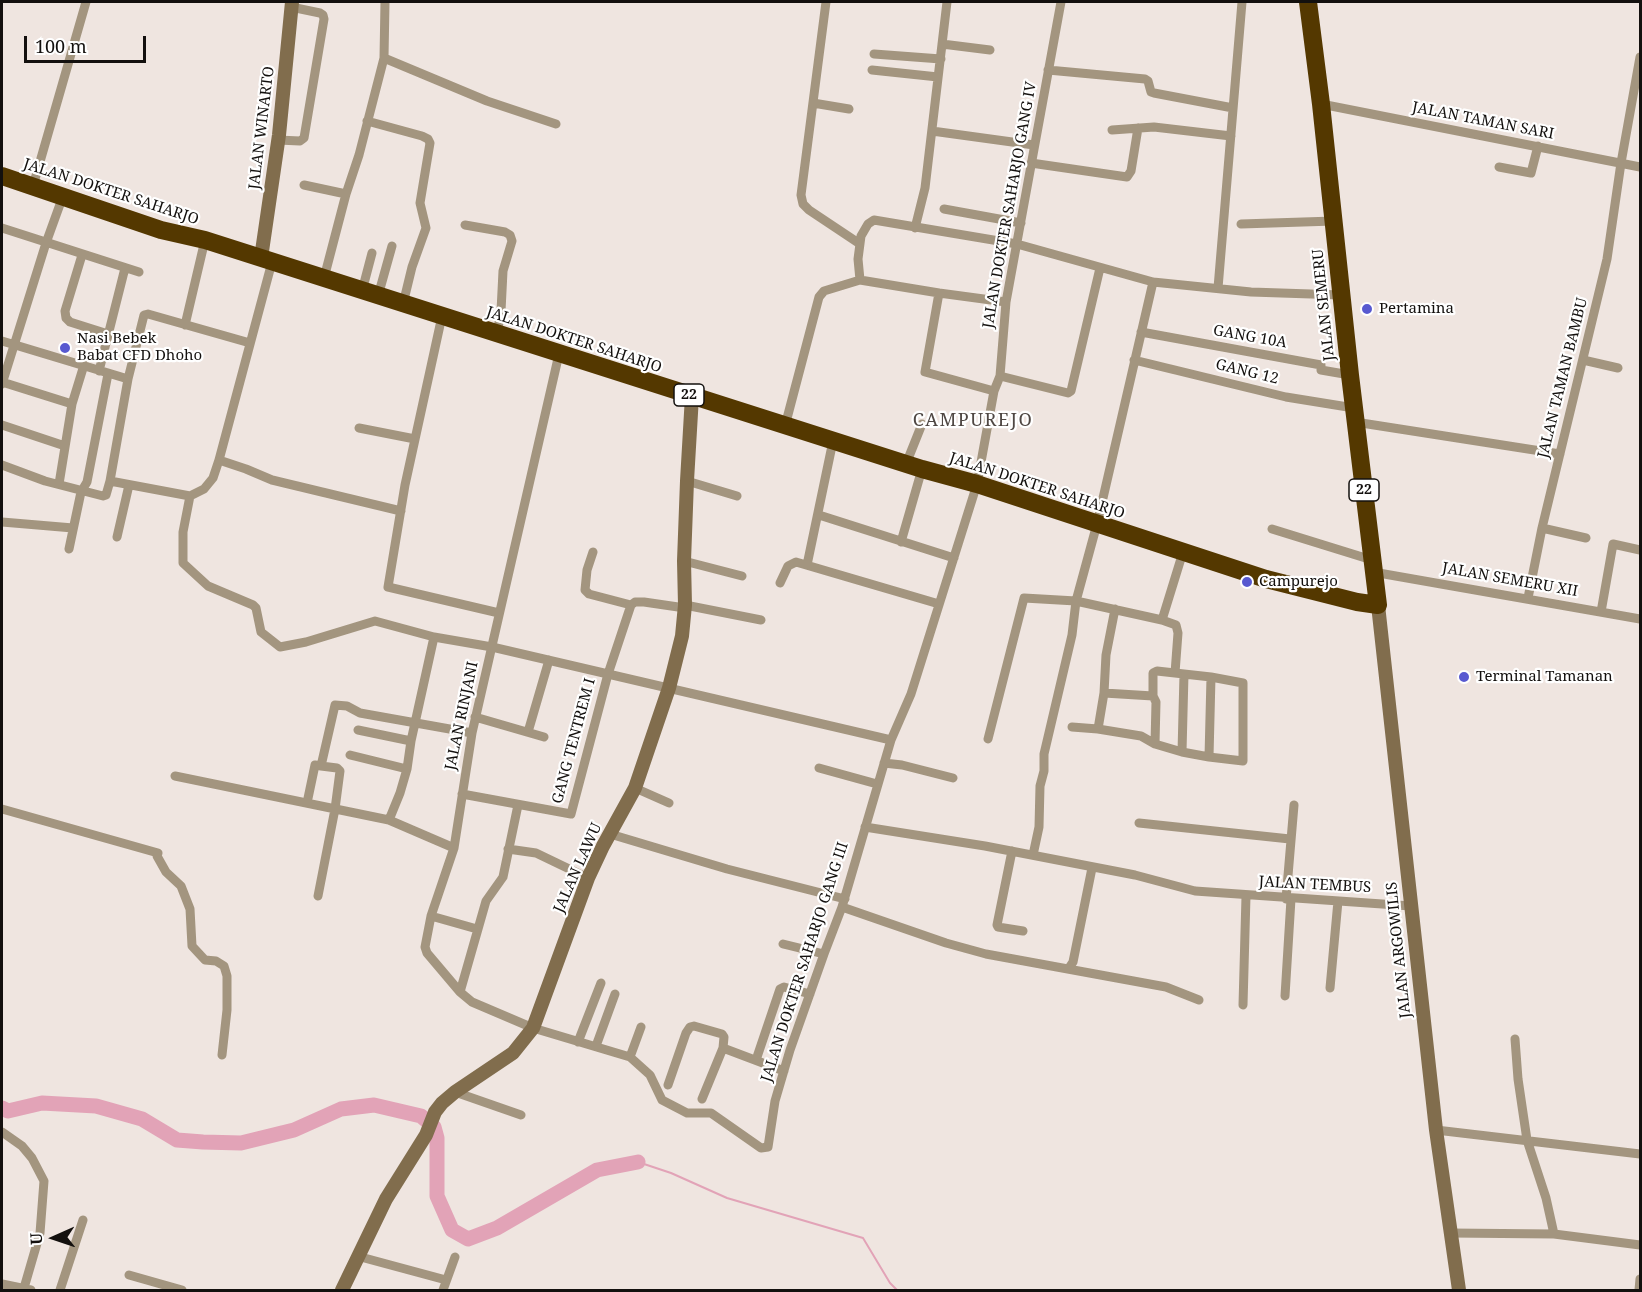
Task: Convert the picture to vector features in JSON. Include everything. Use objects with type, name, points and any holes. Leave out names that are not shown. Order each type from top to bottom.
[{"type":"highway","name":"JALAN SEMERU","points":[[1308,2],[1354,415],[1378,605]]},
{"type":"highway","name":"JALAN DOKTER SAHARJO","points":[[2,176],[161,230],[205,240],[914,467],[977,484],[1266,579],[1357,602],[1378,605]]},
{"type":"street","points":[[33,186],[86,2]]},
{"type":"street","points":[[324,278],[384,58],[384,2]]},
{"type":"street","points":[[826,2],[801,195],[803,204],[860,244]]},
{"type":"street","points":[[915,228],[925,188],[946,2]]},
{"type":"street","name":"JALAN DOKTER SAHARJO GANG IV","points":[[977,484],[994,392],[1000,376],[1006,302],[1061,2]]},
{"type":"street","points":[[1218,288],[1242,2]]},
{"type":"street","points":[[278,140],[300,141],[304,138],[324,19],[320,13],[292,4]]},
{"type":"street","name":"JALAN WINARTO","points":[[266,260],[292,4]]},
{"type":"street","points":[[942,44],[990,50]]},
{"type":"street","points":[[874,54],[940,59]]},
{"type":"street","name":"JALAN TAMAN BAMBU","points":[[1528,598],[1542,528],[1607,259],[1621,163],[1641,57]]},
{"type":"street","points":[[384,58],[487,100],[556,124]]},
{"type":"street","points":[[872,70],[938,77]]},
{"type":"street","points":[[1048,70],[1145,79],[1148,81],[1151,92],[1154,93],[1233,108]]},
{"type":"street","points":[[813,103],[849,109]]},
{"type":"street","name":"JALAN TAMAN SARI","points":[[1321,104],[1641,167]]},
{"type":"street","points":[[367,121],[428,138],[430,143],[420,203],[426,228],[412,267],[403,304]]},
{"type":"street","points":[[1112,130],[1154,127],[1231,136]]},
{"type":"street","points":[[1031,163],[1126,177],[1131,171],[1138,128]]},
{"type":"street","points":[[932,131],[1034,145]]},
{"type":"street","points":[[1498,167],[1531,173],[1538,146]]},
{"type":"street","points":[[304,184],[346,194]]},
{"type":"street","points":[[63,196],[2,383],[72,404]]},
{"type":"street","points":[[944,208],[1021,223]]},
{"type":"street","points":[[860,280],[858,259],[861,236],[871,221],[1017,244],[1153,282],[1251,292],[1341,295]]},
{"type":"street","points":[[1241,224],[1334,221]]},
{"type":"street","points":[[465,225],[505,232],[512,241],[503,271],[501,312],[496,334]]},
{"type":"street","points":[[2,231],[139,272]]},
{"type":"street","points":[[185,325],[205,240]]},
{"type":"street","points":[[370,293],[392,246]]},
{"type":"street","points":[[370,293],[372,254]]},
{"type":"street","points":[[82,255],[65,312],[66,318],[70,322],[108,334]]},
{"type":"street","points":[[110,481],[190,496],[204,489],[213,478],[250,343],[266,260]]},
{"type":"street","points":[[69,549],[81,492],[87,482],[108,334],[125,268]]},
{"type":"street","points":[[1000,376],[1068,393],[1071,391],[1100,268]]},
{"type":"street","points":[[785,426],[820,293],[860,280],[1006,302]]},
{"type":"street","points":[[1033,855],[1039,827],[1040,786],[1044,771],[1044,754],[1072,635],[1076,601],[1097,524],[1153,282]]},
{"type":"street","points":[[939,293],[925,372],[994,392]]},
{"type":"street","points":[[2,465],[81,492],[105,497],[110,481],[128,379],[144,315],[148,314],[250,343]]},
{"type":"street","points":[[441,316],[415,439],[388,587],[499,613]]},
{"type":"street","name":"GANG 10A","points":[[1142,332],[1321,365],[1321,370],[1350,375]]},
{"type":"street","points":[[2,341],[128,379]]},
{"type":"street","name":"JALAN RINJANI","points":[[558,354],[475,717],[454,848],[431,916],[425,947],[427,953],[460,992],[472,1002],[533,1028],[630,1057]]},
{"type":"street","name":"GANG 12","points":[[1134,360],[1354,415],[1560,454]]},
{"type":"street","points":[[1583,360],[1617,368]]},
{"type":"street","points":[[58,484],[72,404],[84,365]]},
{"type":"street","name":"JALAN LAWU","points":[[342,1290],[386,1199],[426,1135],[435,1112],[455,1092],[513,1053],[533,1028],[588,878],[635,788],[681,645],[685,607],[684,561],[692,396]]},
{"type":"street","points":[[901,542],[922,424]]},
{"type":"street","points":[[2,425],[65,446]]},
{"type":"street","points":[[359,428],[415,439]]},
{"type":"street","points":[[807,565],[833,441]]},
{"type":"street","points":[[219,460],[272,480],[401,511]]},
{"type":"street","points":[[687,481],[737,496]]},
{"type":"street","name":"JALAN DOKTER SAHARJO GANG III","points":[[630,1057],[650,1075],[662,1100],[681,1112],[711,1113],[765,1148],[768,1147],[775,1101],[784,1071],[843,903],[891,740],[911,694],[977,484]]},
{"type":"street","points":[[117,537],[129,485]]},
{"type":"street","points":[[190,496],[183,532],[183,563],[208,586],[253,605],[256,608],[261,632],[280,647],[306,642],[375,621],[434,637],[492,647],[891,740]]},
{"type":"street","points":[[819,515],[954,558]]},
{"type":"street","points":[[2,522],[73,528]]},
{"type":"street","points":[[1542,528],[1587,538]]},
{"type":"street","name":"JALAN SEMERU XII","points":[[1272,529],[1373,566],[1641,619]]},
{"type":"street","points":[[1600,612],[1613,544],[1641,550]]},
{"type":"street","points":[[593,552],[587,570],[585,590],[590,594],[631,605]]},
{"type":"street","points":[[1162,620],[1183,552]]},
{"type":"street","points":[[684,561],[742,576]]},
{"type":"street","points":[[780,583],[790,563],[796,562],[939,604]]},
{"type":"street","points":[[988,738],[1022,601],[1026,597],[1076,601],[1176,625],[1182,752]]},
{"type":"street","points":[[608,674],[631,605],[635,602],[685,607],[761,621]]},
{"type":"street","name":"JALAN ARGOWILIS","points":[[1378,605],[1436,1130],[1459,1290]]},
{"type":"street","points":[[1098,729],[1104,693],[1106,655],[1115,609]]},
{"type":"street","points":[[389,820],[407,769],[434,637]]},
{"type":"street","points":[[528,732],[549,660]]},
{"type":"street","points":[[1072,727],[1141,736],[1155,744],[1182,752],[1243,761],[1243,683],[1211,677],[1157,671],[1154,673],[1155,744]]},
{"type":"street","name":"GANG TENTREM I","points":[[462,794],[569,815],[573,812],[608,674]]},
{"type":"street","points":[[1209,757],[1211,677]]},
{"type":"street","points":[[1104,693],[1153,696]]},
{"type":"street","points":[[321,766],[335,705],[347,706],[360,713],[472,733]]},
{"type":"street","points":[[475,717],[544,737]]},
{"type":"street","points":[[358,730],[411,741]]},
{"type":"street","points":[[350,755],[407,769]]},
{"type":"street","points":[[884,763],[902,765],[953,778]]},
{"type":"street","points":[[307,803],[315,765],[337,768],[340,771],[335,809],[318,896]]},
{"type":"street","points":[[819,768],[877,784]]},
{"type":"street","points":[[175,776],[389,820],[454,848]]},
{"type":"street","points":[[635,788],[669,803]]},
{"type":"street","points":[[460,992],[486,900],[503,878],[518,805]]},
{"type":"street","points":[[1285,996],[1290,839],[1294,805]]},
{"type":"street","points":[[2,809],[158,853],[157,856],[166,872],[181,886],[190,909],[192,946],[205,960],[216,961],[224,966],[227,976],[227,1010],[222,1055]]},
{"type":"street","points":[[1139,823],[1290,839]]},
{"type":"street","name":"JALAN TEMBUS","points":[[865,827],[1033,855],[1135,875],[1195,891],[1411,906]]},
{"type":"street","points":[[610,834],[843,903],[946,943],[986,954],[1166,987],[1199,1000]]},
{"type":"street","points":[[508,849],[536,853],[588,878]]},
{"type":"street","points":[[1012,851],[997,925],[1023,931]]},
{"type":"street","points":[[1069,968],[1092,868]]},
{"type":"street","points":[[1243,1005],[1246,896]]},
{"type":"street","points":[[1330,987],[1338,902]]},
{"type":"street","points":[[431,916],[477,929]]},
{"type":"street","points":[[783,944],[824,954]]},
{"type":"street","points":[[578,1042],[601,983]]},
{"type":"street","points":[[756,1060],[780,989],[784,987],[810,994]]},
{"type":"street","points":[[596,1046],[615,994]]},
{"type":"street","points":[[668,1085],[690,1027],[694,1026],[722,1034],[723,1048],[702,1099]]},
{"type":"street","points":[[630,1057],[640,1027]]},
{"type":"street","points":[[1515,1039],[1527,1140],[1546,1198],[1554,1234]]},
{"type":"street","points":[[723,1048],[784,1071]]},
{"type":"street","points":[[455,1092],[521,1115]]},
{"type":"street","points":[[1436,1130],[1641,1154]]},
{"type":"street","points":[[2,1131],[22,1146],[32,1158],[44,1181],[40,1233],[28,1289],[2,1284]]},
{"type":"street","points":[[60,1290],[83,1220]]},
{"type":"street","points":[[1450,1233],[1554,1234],[1641,1245]]},
{"type":"street","points":[[357,1256],[446,1281]]},
{"type":"street","points":[[442,1290],[455,1257]]},
{"type":"street","points":[[129,1275],[182,1290]]},
{"type":"street","points":[[1639,1290],[1641,1280]]},
{"type":"waterway","points":[[2,1108],[8,1111],[42,1103],[96,1106],[142,1119],[177,1140],[241,1143],[294,1130],[341,1109],[374,1105],[421,1116],[434,1127],[437,1138],[437,1196],[452,1230],[468,1239],[497,1228],[597,1170],[638,1162]]},
{"type":"waterway","points":[[638,1162],[671,1173],[727,1198],[863,1238],[890,1283],[897,1290]]},
{"type":"place","name":"Pertamina","points":[[1367,309]]},
{"type":"place","name":"Nasi Bebek Babat CFD Dhoho","points":[[65,348]]},
{"type":"place","name":"Campurejo","points":[[1247,582]]},
{"type":"place","name":"Terminal Tamanan","points":[[1464,677]]},
{"type":"district","name":"CAMPUREJO","points":[[973,421]]}]
